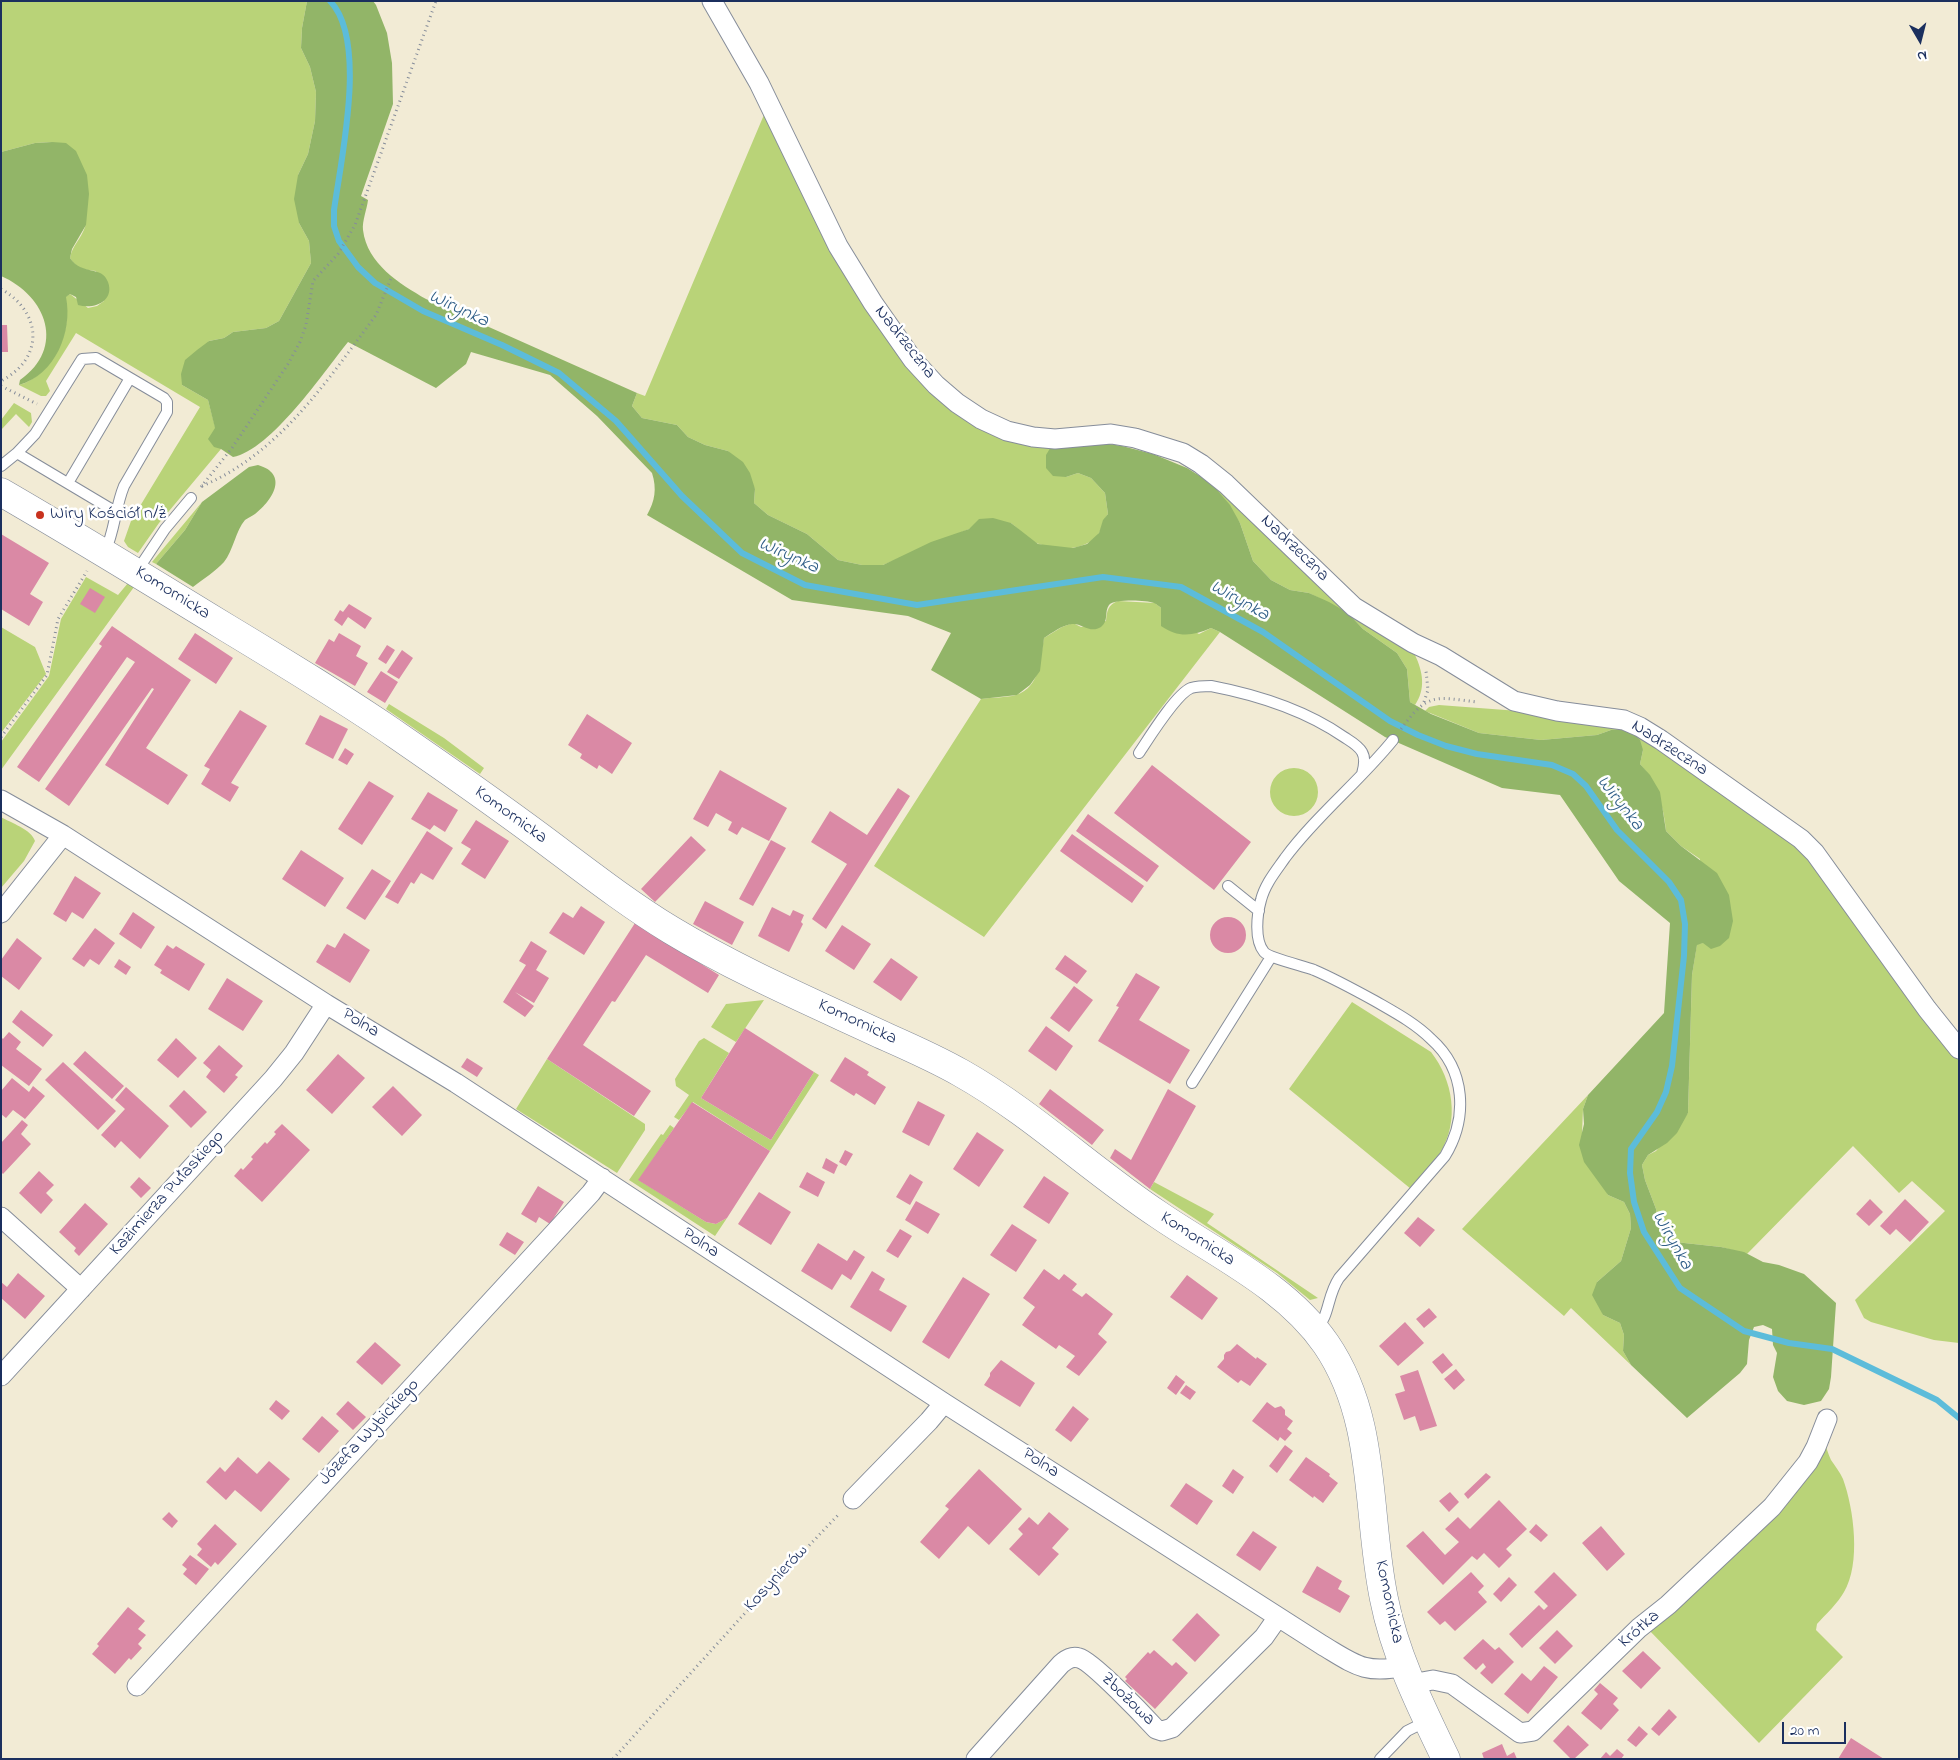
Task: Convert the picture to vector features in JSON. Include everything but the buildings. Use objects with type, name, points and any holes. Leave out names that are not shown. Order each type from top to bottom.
[{"type":"street","name":"Nadrzeczna","points":[[712,1],[759,83],[838,246],[873,304],[913,360],[956,403],[981,420],[1007,431],[1033,437],[1055,439],[1111,434],[1143,440],[1183,453],[1201,464],[1226,484],[1354,607],[1418,645],[1441,656],[1514,701],[1557,711],[1624,720],[1640,727],[1800,838],[1827,868],[1927,1009],[1959,1049]]},
{"type":"street","name":"Komornicka","points":[[1,492],[98,558],[136,572],[330,691],[515,818],[622,898],[675,933],[766,981],[936,1060],[990,1091],[1032,1120],[1149,1209],[1257,1278],[1287,1302],[1316,1330],[1342,1371],[1360,1421],[1366,1453],[1381,1583],[1388,1616],[1408,1675],[1446,1759]]},
{"type":"street","name":"Polna","points":[[1,800],[63,835],[326,1004],[456,1083],[944,1403],[1278,1617],[1336,1653],[1361,1666],[1378,1671],[1408,1675]]},
{"type":"street","points":[[1,914],[63,835]]},
{"type":"street","name":"Kazimierza Pułaskiego","points":[[1,1376],[273,1079],[294,1053],[326,1004]]},
{"type":"street","name":"Józefa Wybickiego","points":[[137,1686],[591,1193],[602,1178]]},
{"type":"street","points":[[1,1217],[81,1290]]},
{"type":"street","points":[[853,1498],[929,1421],[944,1403]]},
{"type":"street","name":"Krótka","points":[[1408,1675],[1452,1684],[1520,1733],[1533,1731],[1639,1628],[1668,1605],[1772,1507],[1808,1462],[1828,1419]]},
{"type":"street","name":"Zbożowa","points":[[976,1759],[1061,1664],[1073,1657],[1080,1658],[1094,1667],[1156,1729],[1168,1730],[1264,1637],[1278,1617]]},
{"type":"lane","points":[[1,466],[18,453],[35,434],[82,359],[96,358],[164,398],[168,407],[167,412],[124,486],[116,512],[114,531],[98,558]]},
{"type":"lane","points":[[68,483],[130,378]]},
{"type":"lane","points":[[18,453],[116,512]]},
{"type":"lane","points":[[136,572],[166,529],[191,498]]},
{"type":"lane","points":[[1139,753],[1180,696],[1190,688],[1211,686],[1279,704],[1301,712],[1323,724],[1361,751],[1364,758],[1362,774]]},
{"type":"lane","points":[[1316,1330],[1325,1319],[1331,1292],[1339,1278],[1445,1156],[1454,1142],[1461,1109],[1460,1093],[1450,1063],[1433,1040],[1419,1028],[1345,984],[1305,967],[1271,957],[1265,953],[1261,946],[1258,934],[1259,911],[1264,890],[1273,874],[1296,843],[1393,740]]},
{"type":"lane","points":[[1228,886],[1259,911]]},
{"type":"lane","points":[[1192,1083],[1271,957]]},
{"type":"lane","points":[[1380,1759],[1407,1731],[1428,1720]]},
{"type":"path","points":[[191,498],[232,448],[288,364],[300,342],[306,325],[313,281],[338,254],[355,225],[436,1]]},
{"type":"path","points":[[201,486],[236,469],[287,428],[352,348],[376,314],[392,276]]},
{"type":"path","points":[[1,289],[14,296],[24,307],[34,332],[28,357],[18,369],[1,381]]},
{"type":"path","points":[[1,386],[50,411]]},
{"type":"path","points":[[1,737],[47,675],[58,619],[98,558]]},
{"type":"path","points":[[1412,714],[1424,702],[1428,690],[1424,662],[1418,645]]},
{"type":"path","points":[[1424,702],[1436,699],[1486,704]]},
{"type":"path","name":"Kosynierów","points":[[614,1759],[746,1612],[853,1498]]},
{"type":"green space","points":[[1,1],[307,1],[302,28],[301,48],[310,67],[316,92],[315,121],[308,154],[298,175],[299,223],[309,241],[311,263],[279,321],[266,328],[233,332],[224,338],[209,341],[182,385],[208,400],[221,449],[159,523],[138,553],[128,547],[124,541],[131,521],[200,407],[76,333],[46,381],[50,391],[46,396],[41,396],[19,385],[31,380],[41,372],[58,350],[66,323],[65,297],[70,294],[88,308],[97,306],[104,301],[96,271],[75,265],[70,258],[86,225],[86,175],[78,162],[52,142],[35,143],[1,152]]},
{"type":"green space","points":[[307,1],[373,1],[387,33],[392,63],[393,104],[361,196],[368,200],[363,226],[366,242],[371,253],[386,272],[426,299],[637,393],[632,406],[642,418],[677,425],[688,437],[705,445],[728,451],[743,462],[750,473],[755,489],[754,503],[768,515],[807,534],[838,560],[862,565],[883,565],[931,542],[969,529],[979,519],[993,518],[1011,523],[1038,544],[1073,548],[1087,544],[1099,533],[1103,520],[1108,514],[1105,493],[1091,478],[1078,473],[1066,477],[1053,476],[1046,468],[1046,455],[1052,445],[1097,442],[1122,446],[1153,454],[1187,468],[1211,483],[1230,505],[1240,523],[1253,561],[1271,580],[1290,590],[1309,593],[1348,613],[1363,629],[1397,653],[1407,669],[1410,702],[1431,714],[1479,733],[1541,740],[1597,735],[1611,730],[1632,732],[1640,740],[1643,750],[1640,764],[1650,775],[1660,792],[1666,831],[1681,846],[1717,873],[1729,895],[1733,921],[1729,938],[1720,946],[1711,949],[1703,943],[1697,945],[1692,975],[1688,1113],[1677,1133],[1667,1143],[1648,1155],[1642,1165],[1645,1180],[1656,1209],[1658,1223],[1664,1235],[1675,1242],[1721,1247],[1744,1252],[1763,1262],[1779,1265],[1804,1274],[1836,1303],[1831,1377],[1829,1389],[1821,1401],[1804,1405],[1787,1401],[1778,1391],[1773,1377],[1777,1353],[1773,1345],[1772,1329],[1763,1325],[1754,1327],[1749,1340],[1747,1364],[1740,1373],[1687,1418],[1631,1365],[1623,1351],[1624,1335],[1620,1323],[1603,1315],[1592,1295],[1597,1282],[1621,1261],[1631,1228],[1630,1214],[1624,1202],[1608,1195],[1584,1162],[1579,1145],[1584,1124],[1583,1109],[1588,1095],[1664,1013],[1670,923],[1619,881],[1560,795],[1502,788],[1385,737],[1220,632],[1211,628],[1192,634],[1180,634],[1167,630],[1161,626],[1161,608],[1155,603],[1150,602],[1130,601],[1112,603],[1109,605],[1103,625],[1097,629],[1072,624],[1057,630],[1044,638],[1040,671],[1030,685],[1017,695],[981,699],[931,670],[951,633],[908,616],[792,600],[647,515],[654,495],[652,473],[597,416],[550,375],[471,352],[466,364],[436,388],[348,342],[311,390],[279,426],[263,440],[248,451],[233,457],[214,447],[208,439],[215,428],[208,400],[182,385],[181,374],[185,360],[209,341],[224,338],[233,332],[266,328],[279,321],[311,263],[309,241],[299,223],[294,199],[298,175],[308,154],[315,121],[316,92],[310,67],[301,48],[302,28]]},
{"type":"green space","points":[[766,110],[926,386],[951,409],[1052,445],[1066,477],[1078,473],[1091,478],[1105,493],[1108,514],[1098,535],[1092,540],[1078,547],[1054,548],[1032,540],[1011,523],[969,529],[883,565],[862,565],[838,560],[807,534],[768,515],[754,503],[755,489],[728,451],[705,445],[688,437],[677,425],[642,418],[632,406],[637,393],[645,396]]},
{"type":"green space","points":[[35,143],[66,143],[76,151],[87,175],[89,194],[86,225],[72,249],[70,258],[80,267],[97,272],[105,277],[108,282],[109,294],[102,302],[90,306],[78,305],[76,297],[70,294],[66,297],[67,324],[59,350],[43,372],[32,380],[19,385],[20,380],[34,367],[43,353],[46,338],[45,324],[39,309],[30,296],[17,285],[1,276],[1,152]]},
{"type":"green space","points":[[14,403],[31,413],[32,422],[29,427],[16,414],[1,430],[1,420]]},
{"type":"green space","points":[[258,465],[268,469],[273,474],[275,488],[262,508],[242,524],[230,552],[221,565],[193,587],[156,564],[185,530],[202,502],[249,467]]},
{"type":"green space","points":[[1211,483],[1415,655],[1420,668],[1422,687],[1415,705],[1410,702],[1407,669],[1397,653],[1363,629],[1348,613],[1309,593],[1290,590],[1271,580],[1253,561],[1240,523]]},
{"type":"green space","points":[[202,502],[185,530],[156,564],[152,562]]},
{"type":"green space","points":[[86,577],[118,595],[128,583],[134,587],[1,770],[1,742],[49,676],[61,619]]},
{"type":"green space","points":[[1118,601],[1155,603],[1161,608],[1162,614],[1199,634],[1211,628],[1220,632],[984,937],[874,866],[981,699],[1012,696],[1024,691],[1035,679],[1044,638],[1062,627],[1073,623],[1081,627],[1106,621],[1109,608]]},
{"type":"green space","points":[[1,627],[35,647],[46,674],[1,733]]},
{"type":"green space","points":[[389,704],[444,738],[484,768],[480,774],[386,709]]},
{"type":"green space","points":[[1439,705],[1532,712],[1610,722],[1640,734],[1807,853],[1959,1056],[1959,1343],[1934,1340],[1871,1322],[1864,1318],[1855,1300],[1945,1211],[1912,1181],[1899,1193],[1853,1146],[1747,1254],[1721,1247],[1675,1242],[1664,1235],[1658,1223],[1656,1209],[1645,1180],[1642,1165],[1648,1155],[1656,1151],[1688,1113],[1692,975],[1697,944],[1703,943],[1700,859],[1681,846],[1666,831],[1655,786],[1640,764],[1643,750],[1611,730],[1597,735],[1541,740],[1479,733],[1425,711],[1429,707]]},
{"type":"green space","points":[[1289,768],[1299,768],[1308,772],[1314,778],[1317,783],[1317,801],[1308,812],[1299,816],[1289,816],[1280,812],[1274,806],[1270,797],[1270,787],[1274,778],[1280,772]]},
{"type":"green space","points":[[1,817],[25,830],[35,841],[24,861],[1,888]]},
{"type":"green space","points":[[764,1000],[736,1042],[711,1027],[726,1004]]},
{"type":"green space","points":[[1352,1002],[1431,1052],[1439,1063],[1449,1088],[1452,1114],[1446,1141],[1434,1163],[1411,1189],[1289,1089]]},
{"type":"green space","points":[[704,1038],[729,1053],[701,1098],[771,1140],[814,1072],[819,1075],[770,1151],[693,1102],[679,1120],[674,1117],[689,1095],[676,1086],[675,1079],[699,1041]]},
{"type":"green space","points":[[547,1059],[645,1124],[645,1130],[617,1173],[516,1109]]},
{"type":"green space","points":[[1588,1095],[1583,1109],[1582,1134],[1608,1195],[1624,1202],[1630,1214],[1631,1228],[1621,1261],[1597,1282],[1603,1315],[1620,1323],[1624,1335],[1623,1351],[1631,1365],[1571,1308],[1564,1316],[1462,1229]]},
{"type":"green space","points":[[670,1125],[674,1128],[639,1180],[706,1222],[716,1224],[727,1218],[715,1236],[629,1180],[661,1134],[663,1135]]},
{"type":"green space","points":[[1154,1182],[1214,1214],[1207,1223],[1318,1298],[1310,1300],[1277,1273],[1150,1189]]},
{"type":"green space","points":[[1825,1441],[1830,1458],[1842,1476],[1847,1491],[1853,1521],[1854,1552],[1853,1567],[1844,1592],[1817,1624],[1816,1630],[1843,1657],[1759,1743],[1647,1628]]},
{"type":"waterway","name":"Wirynka","points":[[330,1],[341,19],[348,43],[350,71],[346,132],[334,210],[334,226],[339,241],[358,267],[375,283],[423,311],[502,345],[559,373],[616,421],[682,496],[742,553],[805,585],[917,605],[1103,577],[1181,587],[1263,632],[1390,721],[1418,735],[1446,746],[1477,754],[1552,765],[1573,774],[1586,786],[1617,830],[1669,882],[1681,900],[1685,924],[1684,956],[1672,1066],[1666,1092],[1657,1112],[1631,1149],[1630,1173],[1634,1202],[1644,1232],[1680,1288],[1744,1331],[1789,1343],[1832,1349],[1937,1400],[1959,1418]]},
{"type":"place","name":"Wiry Kościół n/ż","points":[[40,515]]}]
